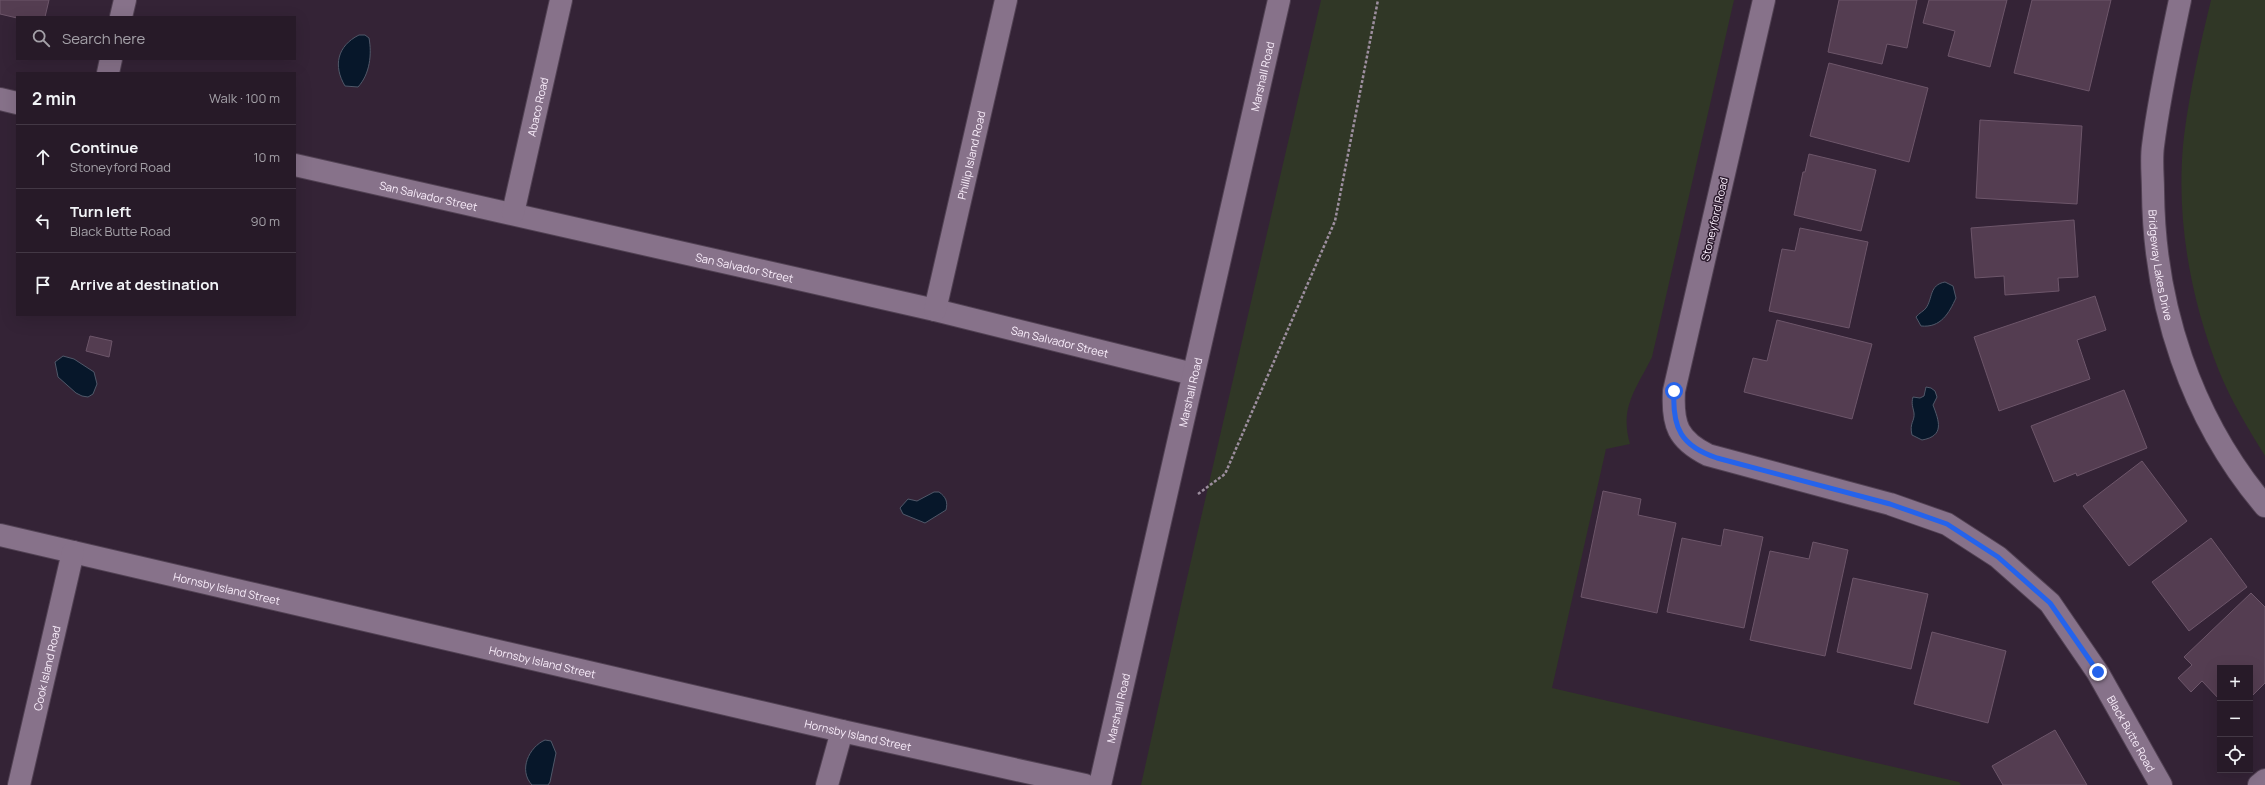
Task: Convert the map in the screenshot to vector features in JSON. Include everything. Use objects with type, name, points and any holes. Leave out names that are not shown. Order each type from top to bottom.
[{"type":"street","points":[[121,16],[125,0]]},
{"type":"street","name":"Abaco Road","points":[[513,213],[561,0]]},
{"type":"street","name":"Phillip Island Road","points":[[935,310],[1006,0]]},
{"type":"street","name":"Marshall Road","points":[[1100,785],[1279,0]]},
{"type":"street","name":"Stoneyford Road","points":[[1682,438],[1675,421],[1673,408],[1674,391],[1764,0]]},
{"type":"street","name":"Bridgeway Lakes Drive","points":[[2180,0],[2153,147],[2153,220],[2162,288],[2176,346],[2198,398],[2218,438],[2248,486],[2265,506]]},
{"type":"street","points":[[108,72],[111,60]]},
{"type":"street","points":[[0,99],[16,103]]},
{"type":"street","name":"San Salvador Street","points":[[296,165],[513,213],[935,310],[1193,374]]},
{"type":"street","name":"Black Butte Road","points":[[1682,438],[1689,445],[1717,458],[1890,504],[1947,524],[1998,557],[2050,603],[2098,672],[2161,785]]},
{"type":"street","name":"Hornsby Island Street","points":[[0,535],[842,731],[1085,785]]},
{"type":"street","name":"Cook Island Road","points":[[19,785],[73,552]]},
{"type":"street","points":[[827,785],[842,731]]},
{"type":"street","points":[[2259,785],[2265,780]]},
{"type":"path","points":[[1160,521],[1225,474],[1335,221],[1378,0]]},
{"type":"green space","points":[[1321,0],[1734,0],[1652,357],[1631,398],[1628,408],[1627,431],[1630,444],[1606,449],[1552,688],[1959,782],[1961,785],[1141,785],[1184,591]]},
{"type":"green space","points":[[2211,0],[2265,0],[2265,456],[2229,393],[2209,343],[2200,315],[2193,285],[2183,226],[2182,166],[2184,136],[2189,102]]},
{"type":"water","points":[[359,35],[365,35],[369,38],[370,57],[368,70],[358,87],[345,86],[339,71],[339,57],[346,45]]},
{"type":"water","points":[[1945,282],[1953,286],[1956,298],[1950,309],[1939,322],[1934,325],[1921,326],[1916,317],[1926,308],[1936,286]]},
{"type":"water","points":[[63,356],[74,359],[94,372],[97,384],[93,394],[88,397],[82,396],[76,393],[58,377],[55,362]]},
{"type":"water","points":[[1926,387],[1935,391],[1937,397],[1933,405],[1937,417],[1938,427],[1934,435],[1922,440],[1912,435],[1911,428],[1914,413],[1912,402],[1913,397],[1920,398],[1924,396]]},
{"type":"water","points":[[934,492],[939,492],[945,498],[947,502],[946,510],[925,523],[903,514],[900,508],[908,499],[917,501]]},
{"type":"water","points":[[545,740],[551,741],[556,753],[550,782],[548,785],[532,785],[526,773],[527,760],[534,748]]},
{"type":"building","points":[[0,0],[49,0],[45,16],[16,16],[16,18],[0,14]]},
{"type":"building","points":[[1839,0],[1917,0],[1907,48],[1887,44],[1882,64],[1828,52]]},
{"type":"building","points":[[1929,0],[2007,0],[1990,67],[1948,56],[1955,31],[1923,23]]},
{"type":"building","points":[[2032,0],[2111,0],[2089,91],[2014,73]]},
{"type":"building","points":[[1829,63],[1928,88],[1909,162],[1810,136]]},
{"type":"building","points":[[1980,120],[2082,126],[2077,204],[1976,198]]},
{"type":"building","points":[[1809,154],[1876,170],[1861,231],[1794,215],[1803,172],[1805,172]]},
{"type":"building","points":[[2074,220],[2078,277],[2058,278],[2059,291],[2005,295],[2004,276],[1975,278],[1971,228]]},
{"type":"building","points":[[1800,228],[1868,242],[1849,328],[1769,311],[1782,249],[1795,251]]},
{"type":"building","points":[[2095,296],[2106,330],[2077,340],[2090,379],[1999,411],[1974,337]]},
{"type":"building","points":[[1777,320],[1872,344],[1852,419],[1744,392],[1753,358],[1767,361]]},
{"type":"building","points":[[90,336],[112,341],[109,357],[86,351]]},
{"type":"building","points":[[2124,390],[2147,448],[2077,476],[2076,473],[2054,482],[2031,426]]},
{"type":"building","points":[[2142,461],[2187,521],[2129,566],[2083,506]]},
{"type":"building","points":[[1603,491],[1641,499],[1638,515],[1676,523],[1657,613],[1581,597]]},
{"type":"building","points":[[1724,529],[1763,537],[1744,628],[1667,612],[1682,538],[1721,546]]},
{"type":"building","points":[[2211,538],[2247,587],[2189,631],[2152,582]]},
{"type":"building","points":[[1813,542],[1848,550],[1825,656],[1750,640],[1770,551],[1809,559]]},
{"type":"building","points":[[1853,578],[1928,594],[1911,669],[1837,652]]},
{"type":"building","points":[[2251,593],[2265,607],[2265,683],[2253,695],[2253,665],[2217,665],[2217,697],[2202,681],[2191,692],[2178,678],[2192,665],[2184,657]]},
{"type":"building","points":[[1932,632],[2006,651],[1988,723],[1914,704]]},
{"type":"building","points":[[2055,730],[2087,785],[2003,785],[1992,766]]},
{"type":"route","points":[[1674,391],[1673,408],[1678,430],[1682,438],[1689,445],[1700,451],[1717,458],[1890,504],[1947,524],[1998,557],[2050,603],[2098,672]]}]
